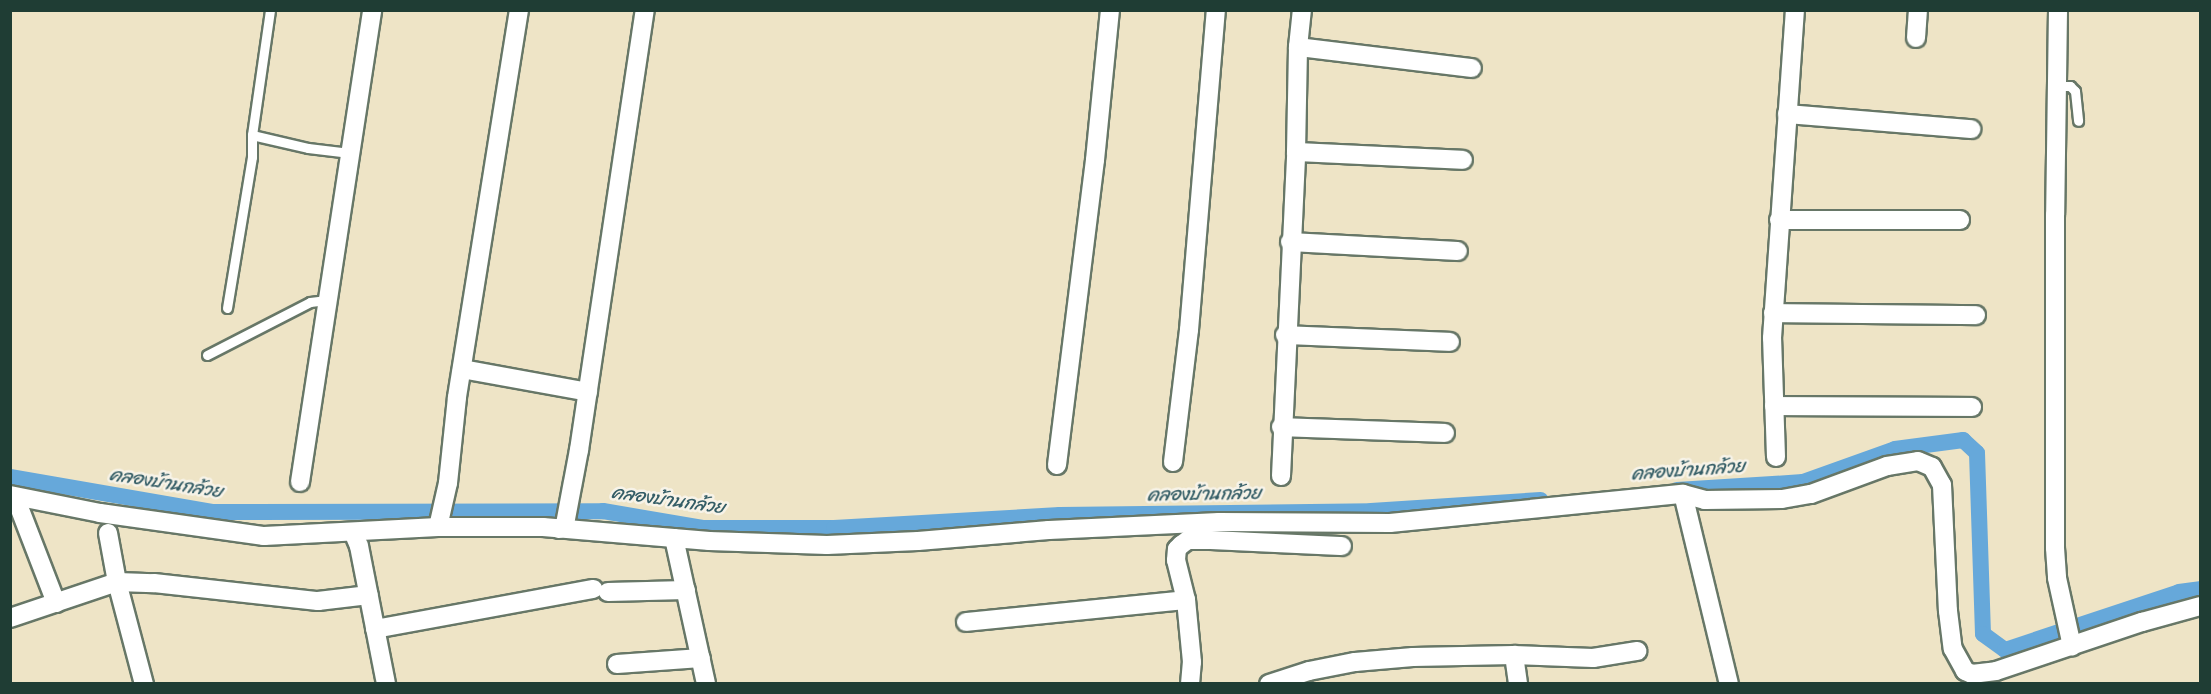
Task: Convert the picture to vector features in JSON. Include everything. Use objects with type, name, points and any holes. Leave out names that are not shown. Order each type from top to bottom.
[{"type":"street","points":[[300,482],[372,10]]},
{"type":"street","points":[[440,523],[448,483],[462,369],[519,10]]},
{"type":"street","points":[[562,526],[572,487],[588,392],[645,10]]},
{"type":"street","points":[[1057,465],[1095,160],[1110,10]]},
{"type":"street","points":[[1173,462],[1189,330],[1216,10]]},
{"type":"street","points":[[1281,476],[1285,335],[1296,152],[1298,47],[1302,10]]},
{"type":"street","points":[[1776,457],[1773,313],[1795,10]]},
{"type":"street","points":[[1916,38],[1918,10]]},
{"type":"street","points":[[2058,10],[2055,215],[2055,548],[2063,612],[2072,643]]},
{"type":"street","points":[[1298,47],[1472,68]]},
{"type":"street","points":[[1787,114],[1971,129]]},
{"type":"street","points":[[1296,152],[1463,160]]},
{"type":"street","points":[[1779,220],[1960,220]]},
{"type":"street","points":[[1290,242],[1458,251]]},
{"type":"street","points":[[1773,313],[1976,315]]},
{"type":"street","points":[[1285,335],[1450,342]]},
{"type":"street","points":[[462,369],[588,392]]},
{"type":"street","points":[[1774,406],[1972,407]]},
{"type":"street","points":[[1281,427],[1445,433]]},
{"type":"street","points":[[56,603],[15,501],[264,536],[353,532],[440,523],[562,526],[674,538],[827,545],[918,541],[1049,530],[1219,522],[1390,523],[1683,494],[1705,500],[1797,497],[1887,466],[1918,461],[1932,467],[1942,485],[1948,611],[1953,649],[1958,663],[1965,671],[1972,674],[1983,673],[2142,621],[2200,606]]},
{"type":"street","points":[[1683,494],[1729,684]]},
{"type":"street","points":[[353,532],[359,546],[386,684]]},
{"type":"street","points":[[108,533],[117,582],[144,684]]},
{"type":"street","points":[[674,538],[706,684]]},
{"type":"street","points":[[1190,684],[1192,662],[1186,600],[1176,560],[1177,549],[1188,540],[1342,546]]},
{"type":"street","points":[[10,618],[117,582],[154,583],[318,601],[369,595]]},
{"type":"street","points":[[375,629],[601,590],[686,590]]},
{"type":"street","points":[[966,622],[1186,600]]},
{"type":"street","points":[[1269,684],[1309,671],[1354,662],[1413,657],[1514,655],[1593,658],[1637,651]]},
{"type":"street","points":[[1514,655],[1518,684]]},
{"type":"street","points":[[617,664],[701,658]]},
{"type":"lane","points":[[228,308],[252,158],[252,135],[270,10]]},
{"type":"lane","points":[[2058,86],[2070,86],[2075,91],[2078,121]]},
{"type":"lane","points":[[252,135],[308,148],[350,153]]},
{"type":"lane","points":[[207,355],[310,302],[327,300]]},
{"type":"waterway","name":"คลองบ้านกล้วย","points":[[1677,490],[1803,482],[1895,449],[1963,440],[1977,453],[1983,634],[2005,650],[2179,592],[2200,589]]},
{"type":"waterway","name":"คลองบ้านกล้วย","points":[[10,477],[212,512],[603,511],[703,528],[834,528],[1060,515],[1371,511],[1541,500]]}]
